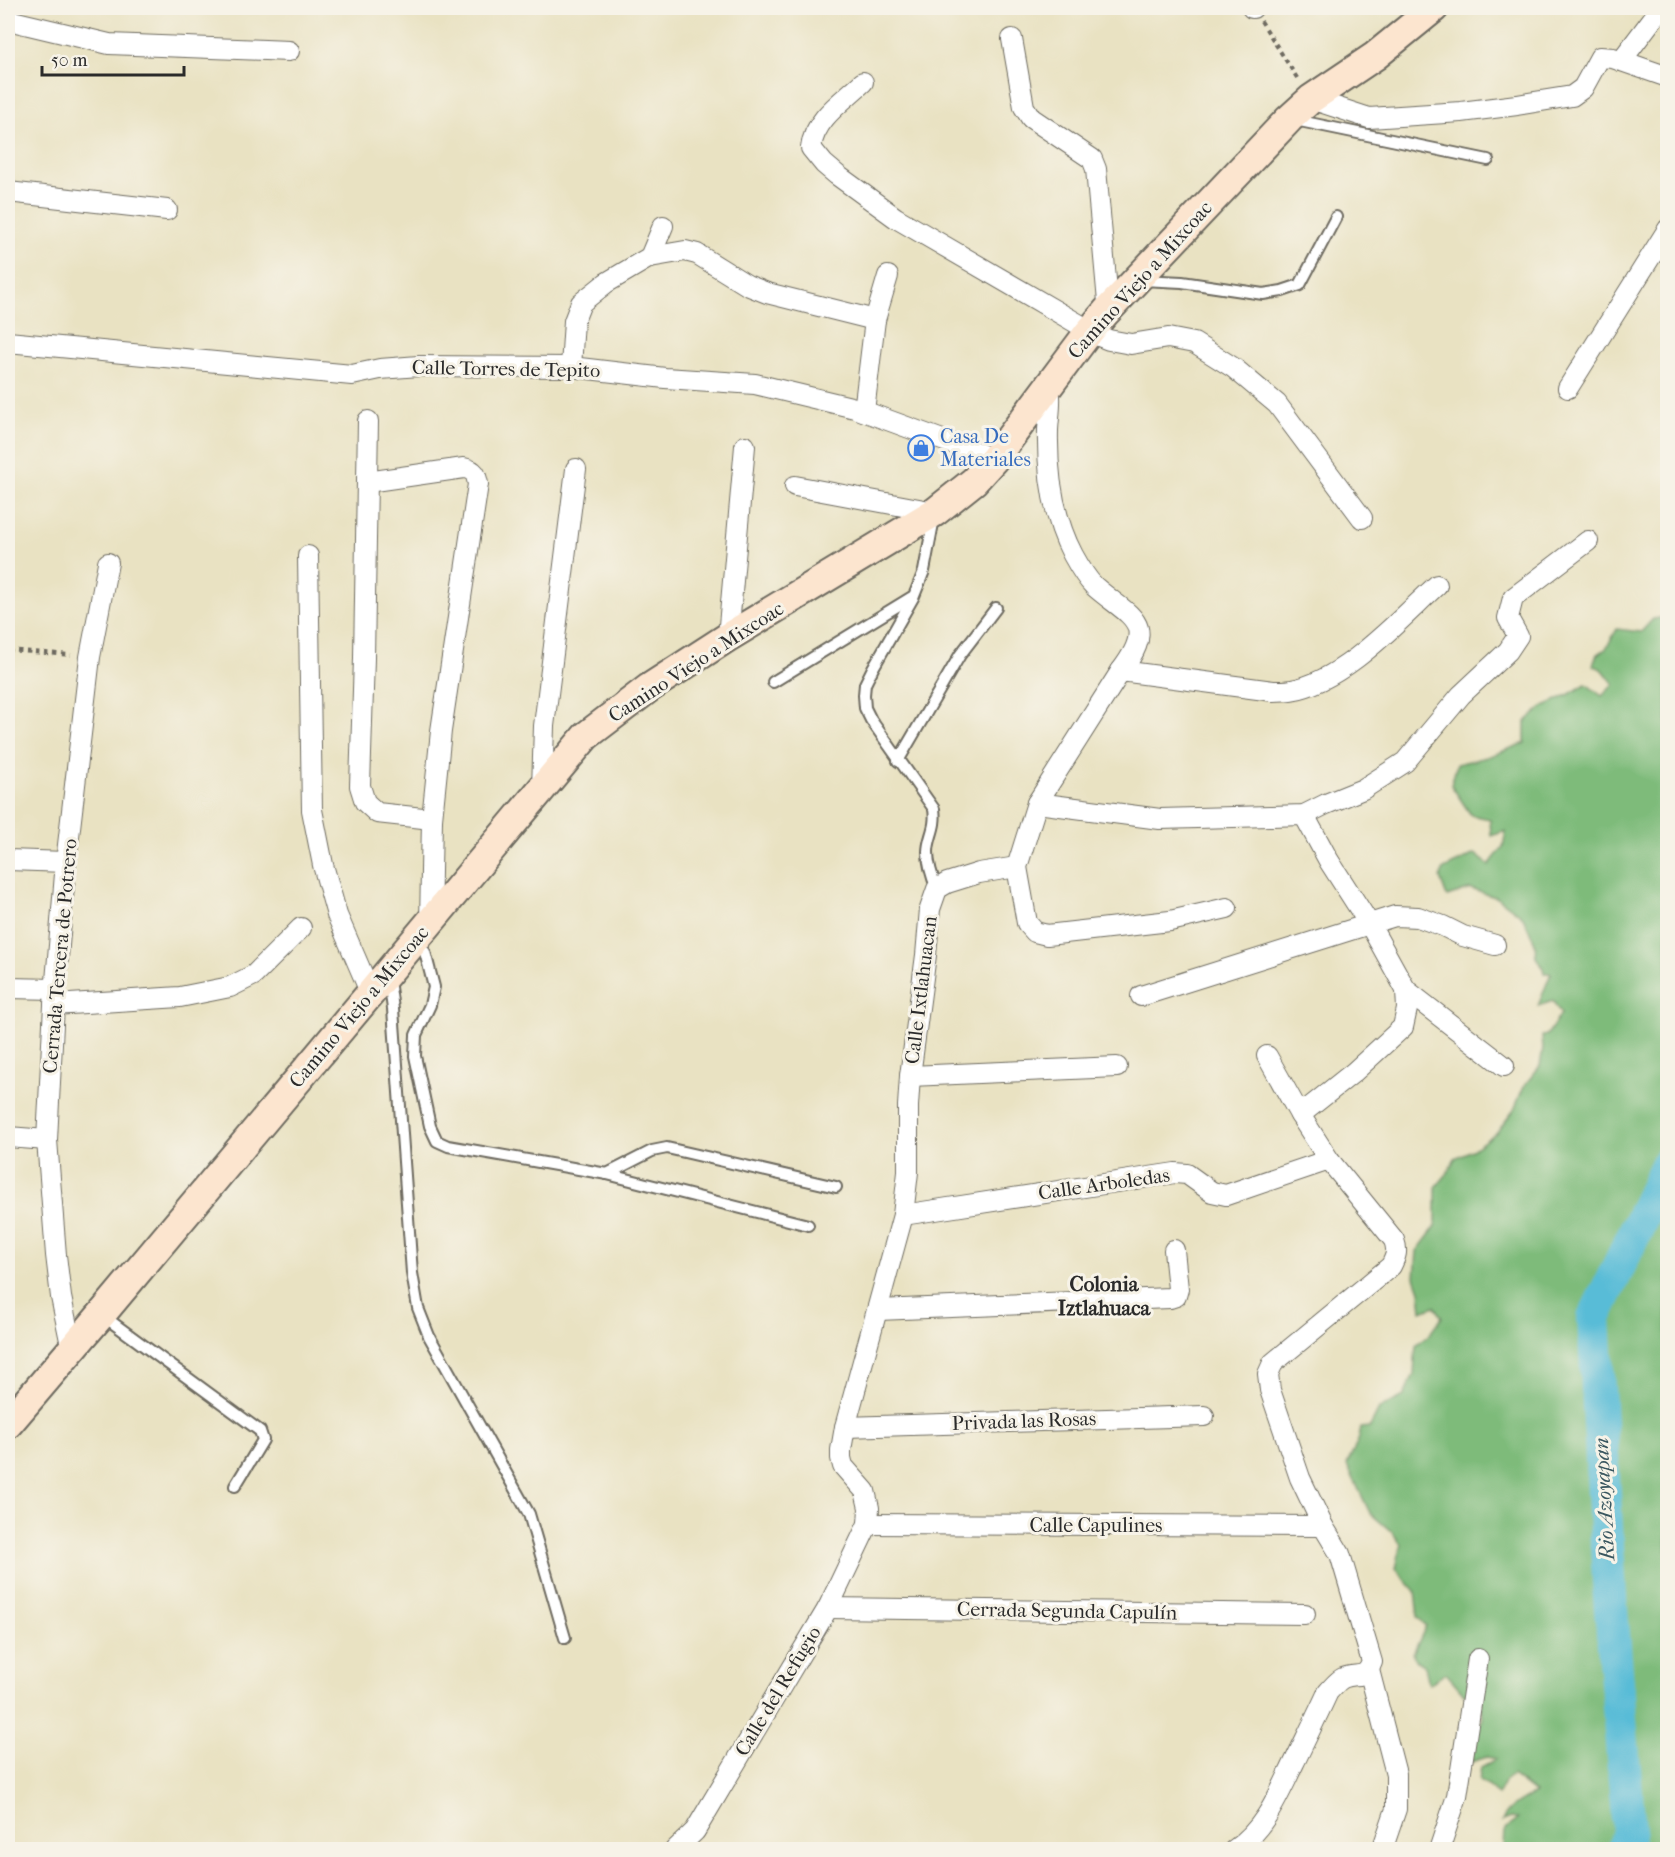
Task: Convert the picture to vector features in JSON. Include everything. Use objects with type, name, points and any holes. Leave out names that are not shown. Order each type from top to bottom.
[{"type":"main road","name":"Camino Viejo a Mixcoac","points":[[8,1424],[586,736],[649,688],[728,637],[935,512],[974,481],[1097,322],[1289,119],[1311,99],[1375,56],[1434,8]]},
{"type":"street","points":[[1621,61],[1661,8]]},
{"type":"street","points":[[8,20],[109,44],[289,51]]},
{"type":"street","points":[[1012,39],[1024,107],[1031,118],[1092,159],[1096,169],[1108,302],[1097,322]]},
{"type":"street","points":[[1311,99],[1369,118],[1461,112],[1572,96],[1583,88],[1600,57],[1613,58],[1668,77]]},
{"type":"street","points":[[863,82],[819,123],[812,137],[811,148],[824,164],[896,218],[1080,325],[1097,322]]},
{"type":"street","points":[[8,192],[167,210]]},
{"type":"street","points":[[650,257],[663,226]]},
{"type":"street","points":[[1568,388],[1668,229]]},
{"type":"street","points":[[572,367],[574,321],[581,303],[606,283],[650,257],[685,251],[697,254],[747,285],[766,293],[875,320]]},
{"type":"street","points":[[864,411],[875,320],[888,276]]},
{"type":"street","points":[[1097,322],[1109,340],[1131,344],[1168,338],[1194,343],[1234,368],[1277,404],[1362,518]]},
{"type":"street","name":"Calle Torres de Tepito","points":[[8,342],[352,375],[380,369],[419,366],[572,367],[665,378],[756,384],[864,411],[993,459]]},
{"type":"street","points":[[1049,385],[1052,398],[1048,430],[1049,472],[1056,512],[1071,552],[1082,571],[1093,585],[1134,618],[1139,638],[1134,654],[1036,803],[1017,867],[1027,922],[1035,932],[1047,934],[1170,921],[1227,908]]},
{"type":"street","points":[[368,421],[360,786],[365,802],[377,813],[432,819]]},
{"type":"street","points":[[728,637],[745,446]]},
{"type":"street","points":[[367,482],[454,468],[472,470],[477,475],[478,484],[441,732],[422,932]]},
{"type":"street","points":[[542,789],[544,726],[576,469]]},
{"type":"street","points":[[795,486],[935,512]]},
{"type":"street","points":[[1036,803],[1160,819],[1304,815],[1363,789],[1405,762],[1461,695],[1508,651],[1518,636],[1508,618],[1513,598],[1588,541]]},
{"type":"street","points":[[308,556],[312,810],[323,865],[337,915],[379,984]]},
{"type":"street","name":"Cerrada Tercera de Potrero","points":[[72,1350],[60,1287],[47,1140],[66,862],[90,657],[108,563]]},
{"type":"street","points":[[1121,671],[1273,691],[1293,690],[1312,684],[1338,671],[1382,636],[1437,585]]},
{"type":"street","points":[[1304,815],[1329,861],[1371,925],[1406,990],[1504,1066]]},
{"type":"street","points":[[8,860],[66,862]]},
{"type":"street","name":"Calle Ixtlahuacan","points":[[868,1524],[869,1508],[865,1491],[843,1466],[841,1450],[845,1427],[903,1215],[908,1172],[910,1076],[930,909],[937,889],[947,883],[979,873],[1017,867]]},
{"type":"street","points":[[1141,996],[1395,916],[1418,917],[1463,936],[1495,945]]},
{"type":"street","points":[[8,988],[55,997],[180,997],[230,987],[254,975],[301,928]]},
{"type":"street","points":[[1300,1115],[1354,1072],[1403,1027],[1407,1009],[1406,990]]},
{"type":"street","points":[[1234,1850],[1257,1830],[1271,1811],[1328,1692],[1345,1677],[1362,1675],[1369,1670],[1372,1662],[1340,1554],[1323,1526],[1300,1479],[1270,1390],[1268,1374],[1273,1362],[1391,1266],[1397,1255],[1394,1240],[1329,1160],[1300,1115],[1268,1056]]},
{"type":"street","points":[[910,1076],[1117,1067]]},
{"type":"street","points":[[8,1137],[47,1140]]},
{"type":"street","name":"Calle Arboledas","points":[[903,1215],[1175,1173],[1187,1174],[1212,1192],[1226,1195],[1329,1160]]},
{"type":"street","points":[[878,1310],[1170,1298],[1176,1296],[1178,1289],[1174,1250]]},
{"type":"street","name":"Privada las Rosas","points":[[845,1427],[1204,1416]]},
{"type":"street","name":"Calle Capulines","points":[[868,1524],[1323,1526]]},
{"type":"street","name":"Calle del Refugio","points":[[675,1850],[695,1831],[828,1608],[868,1524]]},
{"type":"street","name":"Cerrada Segunda Capulín","points":[[828,1608],[1305,1614]]},
{"type":"street","points":[[1439,1850],[1457,1796],[1478,1659]]},
{"type":"street","points":[[1369,1670],[1396,1774],[1396,1809],[1382,1850]]},
{"type":"lane","points":[[1289,119],[1488,160]]},
{"type":"lane","points":[[1135,280],[1182,282],[1263,294],[1282,291],[1300,285],[1336,217]]},
{"type":"lane","points":[[935,512],[924,571],[914,596],[865,684],[864,695],[865,708],[871,720],[934,809],[935,818],[928,850],[930,872],[937,889]]},
{"type":"lane","points":[[773,682],[914,596]]},
{"type":"lane","points":[[898,761],[960,655],[996,608]]},
{"type":"lane","points":[[422,932],[434,987],[430,1005],[416,1035],[415,1056],[430,1126],[437,1140],[448,1146],[608,1174],[808,1225]]},
{"type":"lane","points":[[379,984],[393,1009],[412,1273],[418,1308],[429,1336],[528,1514],[565,1638]]},
{"type":"lane","points":[[608,1174],[652,1151],[667,1148],[836,1187]]},
{"type":"lane","points":[[101,1315],[260,1431],[263,1440],[235,1486]]},
{"type":"path","points":[[1253,8],[1311,99]]},
{"type":"path","points":[[8,650],[90,657]]},
{"type":"green space","points":[[1667,617],[1667,1849],[1504,1849],[1505,1829],[1518,1819],[1510,1818],[1502,1821],[1512,1808],[1535,1793],[1512,1775],[1505,1781],[1497,1796],[1490,1787],[1479,1781],[1481,1767],[1496,1759],[1487,1757],[1472,1762],[1472,1743],[1483,1718],[1481,1697],[1466,1696],[1446,1673],[1429,1684],[1425,1666],[1415,1660],[1413,1654],[1426,1626],[1418,1617],[1415,1591],[1396,1569],[1401,1544],[1392,1532],[1370,1513],[1347,1465],[1361,1428],[1370,1427],[1379,1409],[1404,1396],[1414,1374],[1416,1345],[1429,1335],[1442,1317],[1435,1306],[1422,1311],[1420,1291],[1415,1277],[1417,1251],[1436,1226],[1436,1187],[1447,1174],[1455,1158],[1472,1150],[1497,1132],[1514,1110],[1524,1086],[1540,1066],[1542,1036],[1547,1035],[1561,1014],[1553,1001],[1538,1006],[1551,973],[1544,973],[1536,957],[1535,943],[1523,917],[1498,898],[1471,889],[1447,897],[1440,878],[1444,869],[1475,854],[1489,865],[1503,847],[1506,831],[1491,836],[1490,819],[1471,815],[1451,785],[1457,764],[1487,757],[1525,743],[1525,722],[1544,706],[1586,684],[1602,696],[1614,684],[1603,670],[1593,665],[1597,654],[1605,650],[1617,629],[1641,632],[1653,619]]},
{"type":"waterway","name":"Rio Azoyapan","points":[[1624,1850],[1629,1830],[1610,1596],[1594,1318],[1668,1163]]},
{"type":"place","name":"Casa De Materiales","points":[[921,448]]},
{"type":"district","name":"Colonia Iztlahuaca","points":[[1104,1296]]}]
